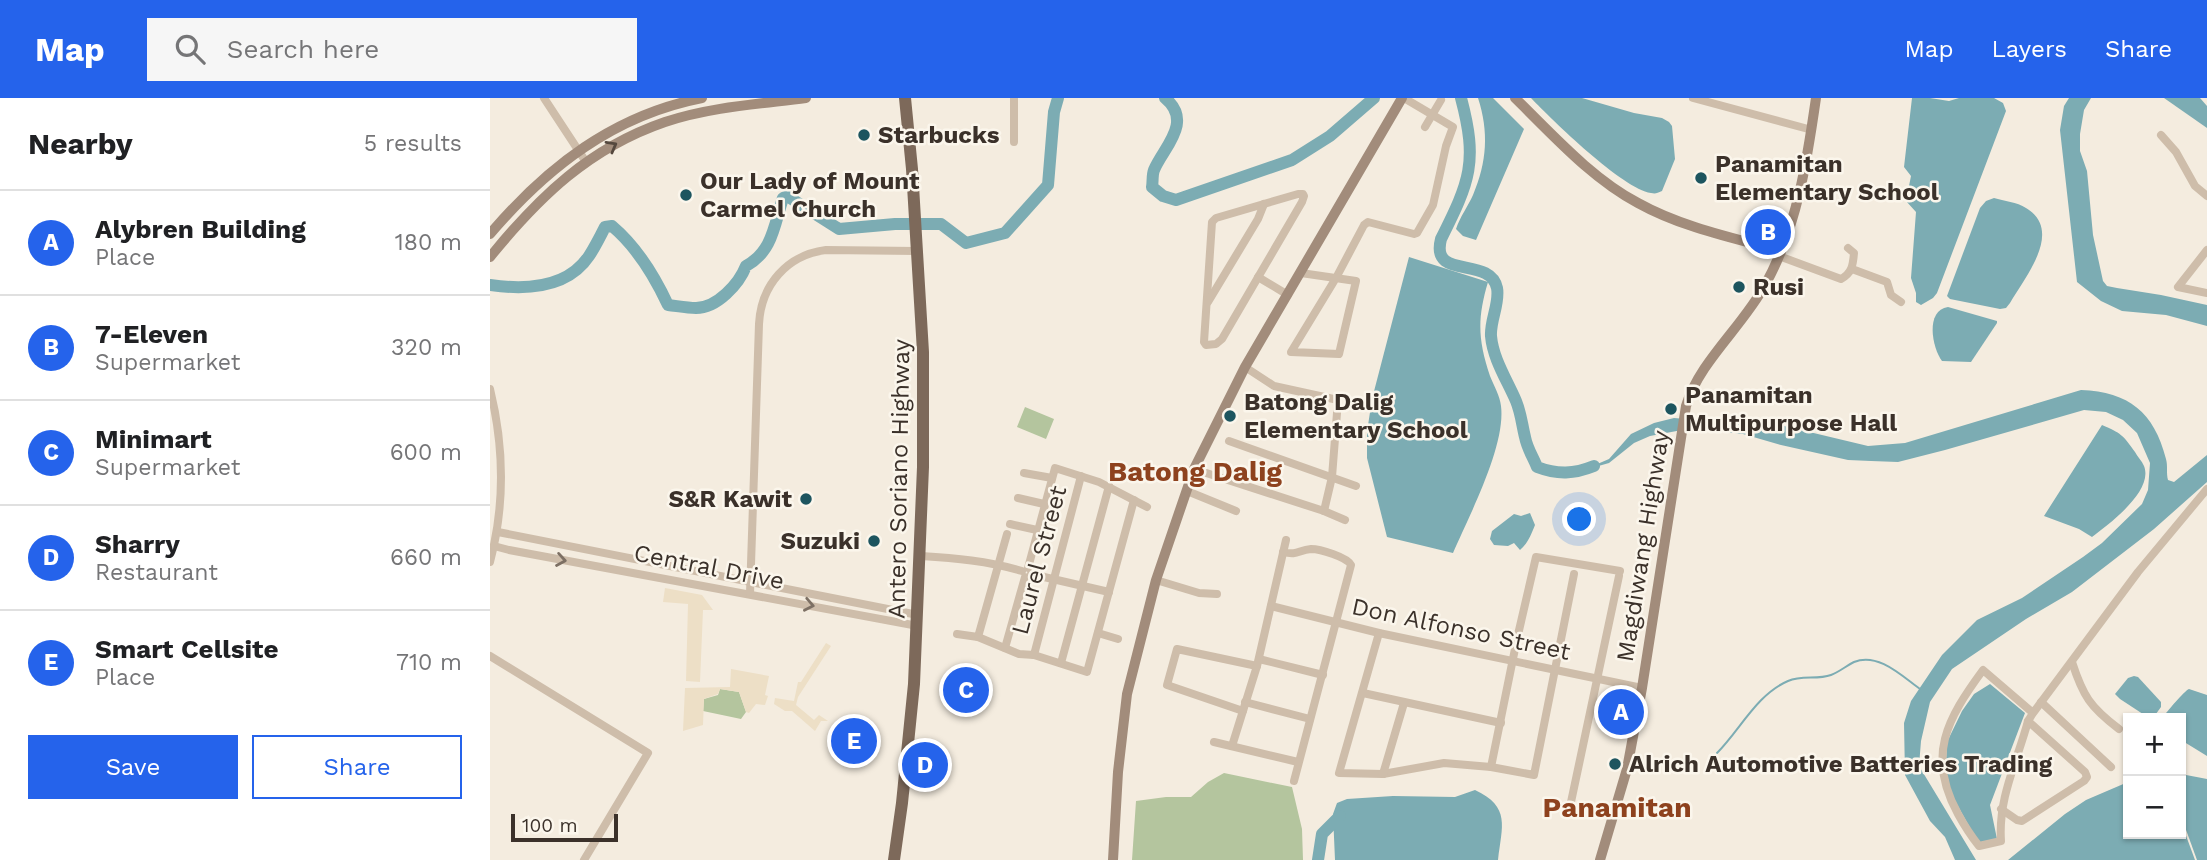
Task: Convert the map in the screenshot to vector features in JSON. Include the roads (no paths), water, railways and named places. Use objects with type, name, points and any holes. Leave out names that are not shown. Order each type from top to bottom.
[{"type":"main road","name":"Antero Soriano Highway","points":[[894,860],[907,763],[921,556],[923,352],[905,98]]},
{"type":"street","points":[[544,98],[586,162]]},
{"type":"street","points":[[490,257],[536,203],[586,162],[644,130],[695,114],[806,98]]},
{"type":"street","points":[[1014,98],[1014,142]]},
{"type":"street","points":[[1114,860],[1121,734],[1127,694],[1156,580],[1194,469],[1245,367],[1403,98],[1453,127],[1433,205],[1417,233],[1368,222],[1364,225],[1336,278],[1291,352],[1339,354],[1356,281],[1336,278],[1301,273]]},
{"type":"street","points":[[1515,98],[1592,169],[1637,202],[1679,221],[1780,253],[1841,279],[1852,269],[1854,253],[1848,248]]},
{"type":"street","name":"Magdiwang Highway","points":[[1600,860],[1627,769],[1684,416],[1693,384],[1766,285],[1780,253],[1797,202],[1816,98]]},
{"type":"street","points":[[490,234],[526,193],[578,150],[607,132],[639,117],[697,99],[695,114]]},
{"type":"street","points":[[1698,99],[1812,130]]},
{"type":"street","points":[[1424,127],[1441,100]]},
{"type":"street","points":[[2161,135],[2176,152],[2195,186],[2207,196]]},
{"type":"street","points":[[526,193],[536,203]]},
{"type":"street","points":[[1303,194],[1304,196],[1258,278],[1222,339],[1208,346],[1204,342],[1212,222],[1216,218],[1303,194]]},
{"type":"street","points":[[1207,303],[1264,204]]},
{"type":"street","points":[[2207,250],[2178,287],[2207,293]]},
{"type":"street","points":[[750,594],[759,316],[768,287],[789,264],[813,252],[917,251]]},
{"type":"street","points":[[1852,269],[1887,282],[1891,295],[1901,302]]},
{"type":"street","points":[[1258,278],[1288,295]]},
{"type":"street","points":[[1245,367],[1274,386],[1338,400],[1332,477],[1324,511]]},
{"type":"street","points":[[490,389],[499,435],[502,485],[498,532],[490,562]]},
{"type":"street","points":[[1228,441],[1356,486]]},
{"type":"street","points":[[1005,648],[1055,468],[1109,486],[1147,507]]},
{"type":"street","points":[[1194,469],[1345,520]]},
{"type":"street","points":[[1024,473],[1052,478]]},
{"type":"street","name":"Laurel Street","points":[[1034,655],[1081,476]]},
{"type":"street","points":[[1061,663],[1109,486]]},
{"type":"street","points":[[2001,809],[2022,821],[2087,777],[2085,772],[2031,717],[1983,670],[1968,691],[1944,740],[1941,765],[1944,783],[1979,846],[2001,841],[2001,809],[2031,717],[2040,702],[2138,572],[2207,489]]},
{"type":"street","points":[[1187,491],[1236,511]]},
{"type":"street","points":[[1018,498],[1044,504]]},
{"type":"street","points":[[957,634],[978,637],[1018,654],[1034,655],[1087,672],[1134,500]]},
{"type":"street","points":[[1010,524],[1037,530]]},
{"type":"street","name":"Central Drive","points":[[498,532],[751,582],[918,620]]},
{"type":"street","points":[[978,637],[1007,534]]},
{"type":"street","points":[[1232,746],[1258,662],[1286,541]]},
{"type":"street","name":"Central Drive","points":[[494,546],[750,594],[918,620]]},
{"type":"street","points":[[1283,552],[1294,555],[1311,549],[1349,561],[1351,565],[1294,781]]},
{"type":"street","points":[[921,556],[998,564],[1109,592]]},
{"type":"street","points":[[1491,767],[1536,557],[1620,574],[1571,802]]},
{"type":"street","points":[[1379,633],[1339,773],[1383,774],[1444,763],[1491,767],[1534,775],[1574,574]]},
{"type":"street","points":[[1156,580],[1199,593],[1217,594]]},
{"type":"street","name":"Don Alfonso Street","points":[[1271,606],[1379,633],[1642,688]]},
{"type":"street","points":[[1098,633],[1118,639]]},
{"type":"street","points":[[1310,719],[1244,706],[1167,685],[1177,649],[1323,675]]},
{"type":"street","points":[[490,656],[648,754],[584,860]]},
{"type":"street","points":[[2072,662],[2083,694],[2091,706],[2119,729]]},
{"type":"street","points":[[1363,693],[1501,723]]},
{"type":"street","points":[[2040,702],[2111,767]]},
{"type":"street","points":[[1383,774],[1404,703]]},
{"type":"street","points":[[1214,742],[1298,762]]},
{"type":"water","points":[[1478,98],[1493,98],[1524,129],[1476,240],[1463,236],[1456,229],[1473,195],[1484,159],[1484,123]]},
{"type":"water","points":[[1531,98],[1582,98],[1669,122],[1672,126],[1675,159],[1662,191],[1651,193],[1623,180],[1588,152]]},
{"type":"water","points":[[1912,98],[1949,101],[1959,98],[1994,98],[2003,103],[2006,111],[1937,293],[1921,305],[1916,302],[1911,278],[1916,212],[1906,201],[1911,176],[1904,167]]},
{"type":"water","points":[[2069,98],[2091,98],[2084,110],[2080,151],[2087,171],[2093,235],[2103,281],[2107,286],[2207,305],[2207,326],[2166,315],[2122,311],[2101,301],[2077,282],[2060,130],[2064,106]]},
{"type":"water","points":[[2164,98],[2200,98],[2207,106],[2207,128]]},
{"type":"water","points":[[1994,198],[2026,208],[2037,218],[2042,229],[2042,241],[2032,268],[2010,303],[2006,308],[2000,309],[1950,299],[1947,296],[1980,208],[1986,201]]},
{"type":"water","points":[[1409,257],[1488,282],[1482,307],[1481,340],[1500,402],[1501,422],[1485,481],[1453,553],[1387,537],[1367,458],[1367,432],[1372,399]]},
{"type":"water","points":[[1948,307],[1997,321],[1971,362],[1942,361],[1938,355],[1933,339],[1933,322],[1941,310]]},
{"type":"water","points":[[2081,390],[2126,400],[2146,417],[2161,443],[2167,462],[2168,480],[2174,482],[2207,455],[2207,482],[2154,529],[2072,592],[2026,619],[1952,669],[1930,702],[1921,741],[1919,766],[1976,860],[1955,860],[1945,837],[1930,821],[1905,775],[1904,723],[1911,701],[1942,655],[1977,620],[2022,598],[2083,557],[2102,543],[2142,504],[2148,490],[2150,463],[2137,433],[2123,420],[2106,412],[2084,410],[1898,462],[1848,460],[1743,434],[1682,430],[1650,436],[1634,443],[1609,463],[1581,471],[1609,459],[1631,434],[1654,423],[1674,418],[1735,423],[1746,417],[1868,446],[1905,443]]},
{"type":"water","points":[[2102,425],[2118,433],[2127,442],[2143,464],[2145,476],[2142,486],[2128,506],[2092,537],[2079,529],[2044,516]]},
{"type":"water","points":[[1530,513],[1535,525],[1520,550],[1514,543],[1508,546],[1494,545],[1490,539],[1492,531],[1514,514],[1521,516]]},
{"type":"water","points":[[2138,677],[2161,702],[2157,713],[2141,713],[2115,694],[2128,678]]},
{"type":"water","points":[[1990,684],[2025,713],[1990,805],[1997,839],[1979,844],[1945,783],[1947,742],[1962,711],[1974,694]]},
{"type":"water","points":[[2189,689],[2207,695],[2207,756],[2186,743],[2186,713],[2166,713]]},
{"type":"water","points":[[2186,775],[2207,779],[2207,860],[2197,860],[2186,830]]},
{"type":"water","points":[[2123,784],[2123,839],[2186,839],[2186,836],[2195,860],[2008,860],[2086,800]]},
{"type":"water","points":[[1475,790],[1494,803],[1502,819],[1498,860],[1335,860],[1333,814],[1337,803],[1347,799],[1393,796],[1455,797]]},
{"type":"waterway","points":[[490,285],[531,287],[557,281],[580,267],[605,227],[612,226],[644,262],[668,305],[704,307],[726,294],[746,266],[762,253],[771,236],[783,198],[787,196],[839,229],[895,224],[941,224],[966,243],[1005,233],[1048,185],[1054,112],[1058,98]]},
{"type":"waterway","points":[[1165,98],[1177,116],[1177,126],[1154,170],[1152,187],[1163,196],[1176,200],[1292,160],[1330,136],[1374,98]]},
{"type":"waterway","points":[[1461,98],[1469,139],[1468,171],[1459,202],[1441,239],[1440,252],[1444,260],[1452,264],[1484,272],[1492,278],[1497,288],[1491,330],[1492,345],[1518,406],[1526,441],[1537,467],[1566,472],[1594,466]]},
{"type":"waterway","points":[[1717,753],[1767,694],[1793,679],[1826,676],[1854,662],[1872,660],[1898,672],[1920,689]]},
{"type":"waterway","points":[[1318,860],[1322,834],[1340,816]]},
{"type":"place","name":"Starbucks","points":[[864,135]]},
{"type":"place","name":"Panamitan Elementary School","points":[[1701,178]]},
{"type":"place","name":"Our Lady of Mount Carmel Church","points":[[686,195]]},
{"type":"place","name":"7-Eleven","points":[[1768,232]]},
{"type":"place","name":"Rusi","points":[[1739,287]]},
{"type":"place","name":"Panamitan Multipurpose Hall","points":[[1671,409]]},
{"type":"place","name":"Batong Dalig Elementary School","points":[[1230,416]]},
{"type":"place","name":"S&R Kawit","points":[[806,499]]},
{"type":"place","name":"Suzuki","points":[[874,541]]},
{"type":"place","name":"Minimart","points":[[966,690]]},
{"type":"place","name":"Alybren Building","points":[[1621,712]]},
{"type":"place","name":"Smart Cellsite","points":[[854,741]]},
{"type":"place","name":"Alrich Automotive Batteries Trading","points":[[1615,764]]},
{"type":"place","name":"Sharry","points":[[925,765]]},
{"type":"district","name":"Batong Dalig","points":[[1195,471]]},
{"type":"district","name":"Panamitan","points":[[1617,807]]}]
